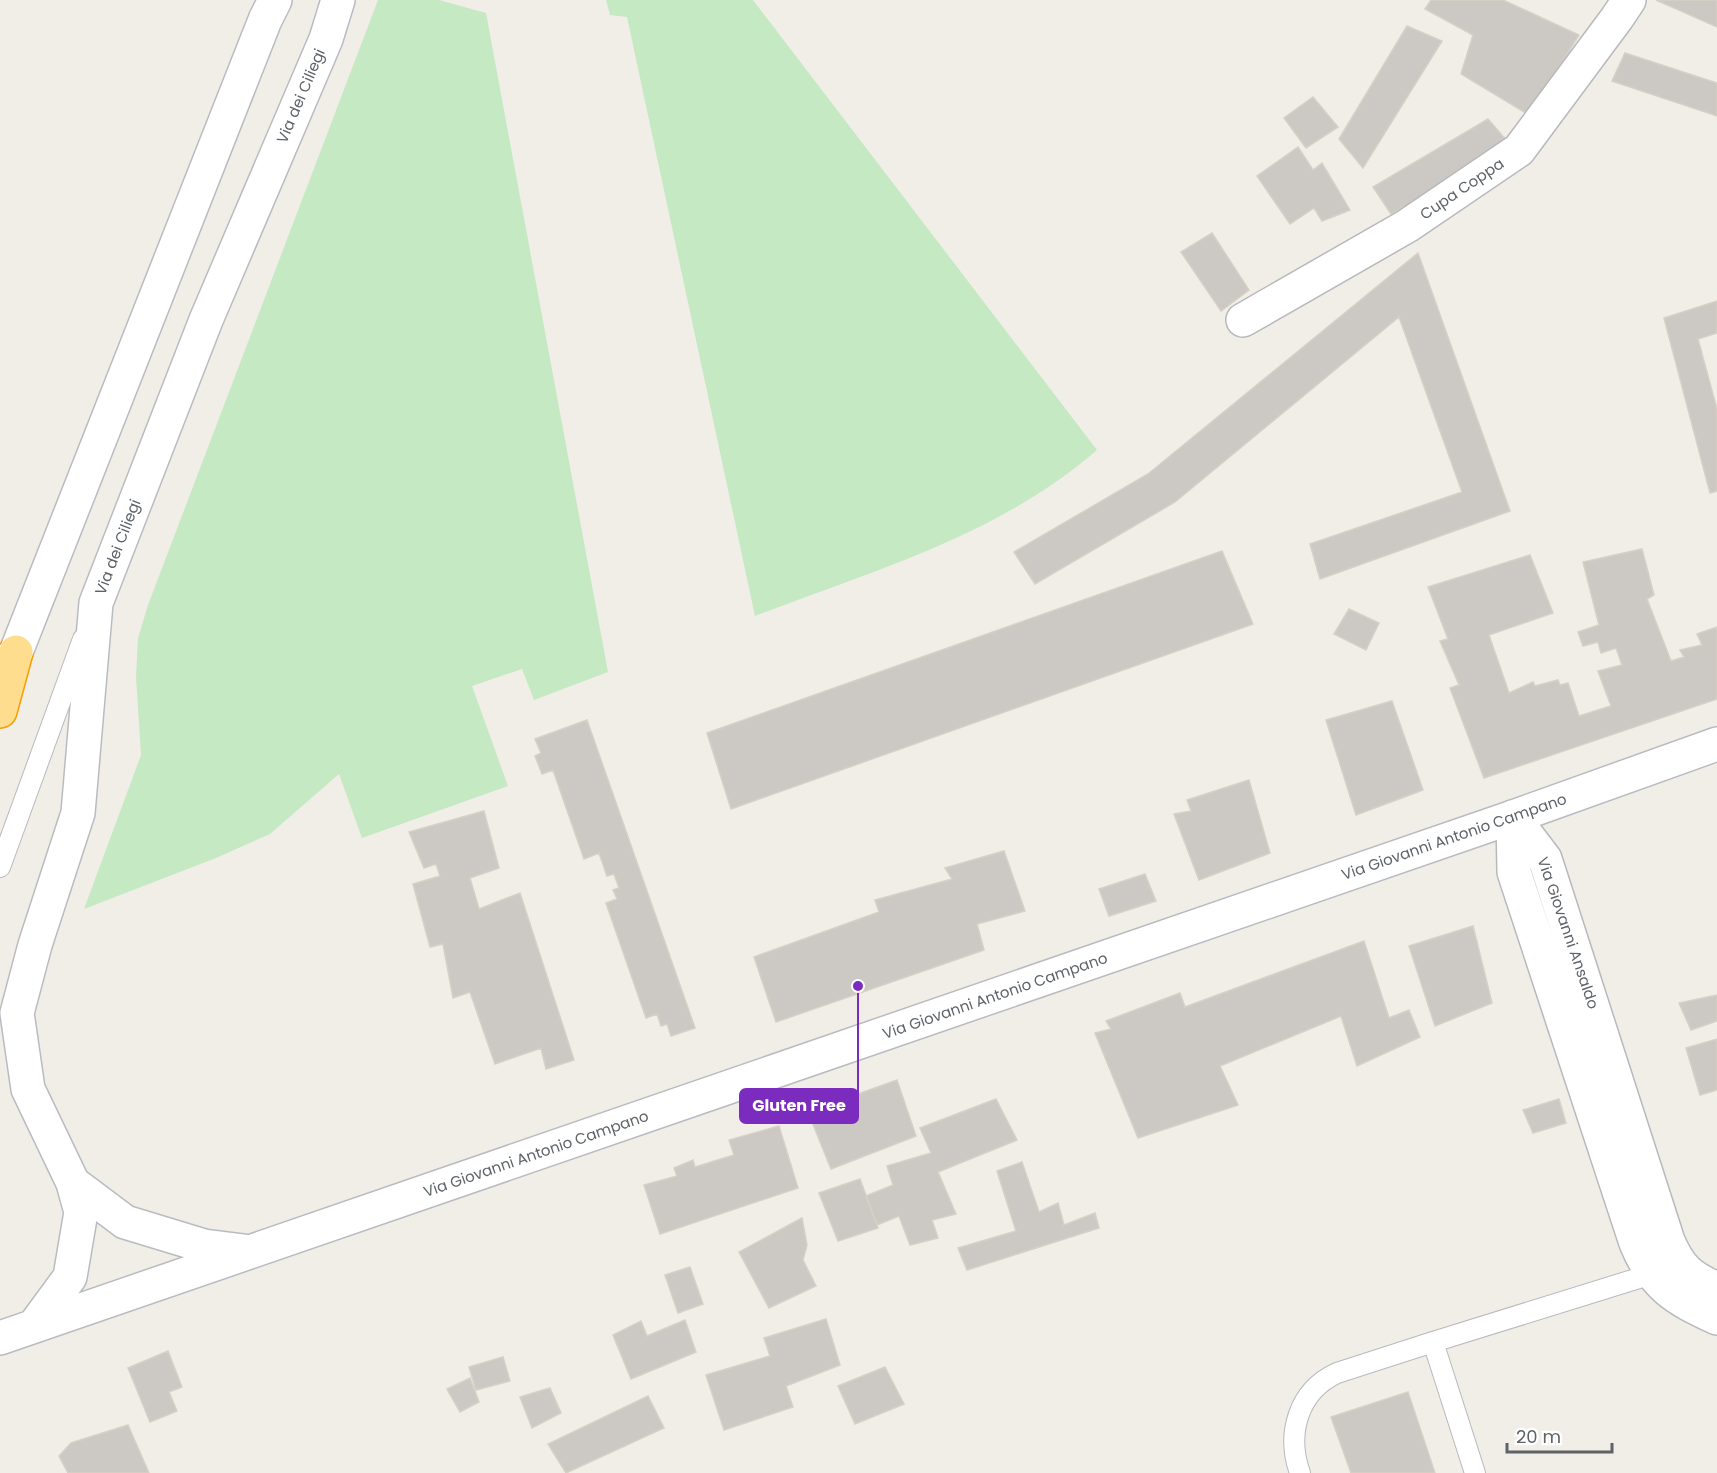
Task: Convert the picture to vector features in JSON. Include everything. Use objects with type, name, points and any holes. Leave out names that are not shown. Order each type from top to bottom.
[{"type":"highway","points":[[0,711],[8,662]]},
{"type":"main road","name":"Via dei Ciliegi","points":[[34,1326],[70,1277],[81,1212],[73,1183],[28,1089],[17,1013],[35,945],[78,813],[96,603],[206,320],[326,39],[338,0]]},
{"type":"main road","points":[[326,39],[345,0]]},
{"type":"main road","name":"Cupa Coppa","points":[[1243,320],[1407,226],[1519,150],[1629,0]]},
{"type":"main road","points":[[8,662],[270,7]]},
{"type":"main road","name":"Via Giovanni Antonio Campano","points":[[0,1338],[1513,817],[1717,744]]},
{"type":"main road","name":"Via Giovanni Ansaldo","points":[[1513,817],[1514,872],[1644,1263],[1667,1292],[1717,1318]]},
{"type":"main road","name":"Via Giovanni Ansaldo","points":[[1513,817],[1545,858],[1668,1241],[1676,1259],[1686,1272],[1717,1289]]},
{"type":"main road","name":"Via dei Ciliegi","points":[[73,1183],[125,1222],[204,1246],[249,1252]]},
{"type":"lane","points":[[0,867],[96,603]]},
{"type":"lane","points":[[1300,1473],[1296,1455],[1295,1425],[1303,1402],[1325,1379],[1433,1342],[1652,1274]]},
{"type":"lane","points":[[1433,1342],[1475,1473]]},
{"type":"green space","points":[[378,0],[439,0],[486,13],[608,672],[534,700],[522,669],[472,686],[508,786],[362,838],[339,774],[270,834],[216,858],[84,909],[141,755],[136,677],[138,638],[148,605]]},
{"type":"green space","points":[[606,0],[753,0],[1097,450],[1060,479],[1020,505],[978,528],[890,566],[755,616],[627,17],[610,15]]},
{"type":"building","points":[[1431,0],[1503,0],[1579,35],[1529,115],[1461,74],[1473,35],[1425,9]]},
{"type":"building","points":[[1656,0],[1717,0],[1717,27]]},
{"type":"building","points":[[1407,26],[1442,41],[1363,168],[1339,139]]},
{"type":"building","points":[[1625,53],[1717,83],[1717,116],[1612,81]]},
{"type":"building","points":[[1313,97],[1338,127],[1306,148],[1284,118]]},
{"type":"building","points":[[1488,119],[1508,142],[1460,175],[1391,214],[1373,187]]},
{"type":"building","points":[[1298,147],[1313,170],[1322,163],[1350,210],[1322,221],[1314,208],[1290,224],[1257,176]]},
{"type":"building","points":[[1212,233],[1249,290],[1221,311],[1181,252]]},
{"type":"building","points":[[1418,253],[1510,511],[1320,579],[1310,544],[1462,492],[1399,317],[1175,502],[1035,584],[1014,552],[1148,474]]},
{"type":"building","points":[[1717,301],[1717,333],[1698,339],[1717,409],[1717,491],[1710,493],[1664,318]]},
{"type":"building","points":[[1642,549],[1654,595],[1647,599],[1671,661],[1684,657],[1680,650],[1702,645],[1697,634],[1717,627],[1717,699],[1484,778],[1450,688],[1459,685],[1440,641],[1448,639],[1428,587],[1530,555],[1553,613],[1489,635],[1509,693],[1533,682],[1535,686],[1558,680],[1560,685],[1568,683],[1579,716],[1611,706],[1598,671],[1622,665],[1616,648],[1601,653],[1598,642],[1583,646],[1578,632],[1599,625],[1583,562]]},
{"type":"building","points":[[1222,551],[1253,624],[731,809],[707,733]]},
{"type":"building","points":[[1349,609],[1379,623],[1366,650],[1334,634]]},
{"type":"building","points":[[1392,701],[1423,790],[1356,815],[1326,720]]},
{"type":"building","points":[[587,720],[695,1028],[671,1036],[667,1024],[661,1026],[657,1014],[646,1018],[606,903],[617,899],[613,890],[619,888],[614,874],[607,876],[599,853],[584,859],[553,770],[542,774],[535,756],[541,753],[535,739]]},
{"type":"building","points":[[1249,780],[1270,853],[1199,880],[1174,814],[1191,811],[1187,800]]},
{"type":"building","points":[[484,811],[499,868],[470,878],[479,909],[520,893],[574,1060],[546,1069],[541,1048],[495,1064],[470,992],[453,998],[443,944],[430,947],[413,884],[440,876],[436,864],[424,868],[409,832]]},
{"type":"building","points":[[1004,851],[1025,911],[977,924],[984,950],[776,1022],[754,957],[879,912],[875,900],[952,879],[945,868]]},
{"type":"building","points":[[1145,874],[1156,901],[1109,916],[1099,889]]},
{"type":"building","points":[[1473,926],[1492,1003],[1435,1026],[1409,946]]},
{"type":"building","points":[[1364,941],[1389,1018],[1409,1010],[1420,1037],[1357,1066],[1341,1016],[1220,1066],[1238,1105],[1138,1138],[1095,1033],[1111,1029],[1106,1021],[1180,993],[1185,1007]]},
{"type":"building","points":[[1717,995],[1717,1021],[1691,1030],[1679,1003]]},
{"type":"building","points":[[1717,1039],[1717,1090],[1700,1095],[1686,1048]]},
{"type":"building","points":[[897,1080],[916,1136],[831,1169],[808,1112]]},
{"type":"building","points":[[996,1099],[1017,1140],[938,1172],[956,1214],[932,1220],[938,1238],[910,1245],[899,1216],[877,1225],[866,1196],[893,1185],[887,1166],[931,1153],[920,1128]]},
{"type":"building","points":[[1559,1099],[1566,1123],[1533,1133],[1523,1110]]},
{"type":"building","points":[[779,1126],[798,1188],[660,1234],[644,1185],[677,1176],[674,1168],[693,1160],[695,1167],[734,1155],[729,1140]]},
{"type":"building","points":[[1022,1162],[1039,1212],[1058,1203],[1064,1225],[1095,1213],[1099,1228],[967,1270],[958,1248],[1016,1231],[997,1171]]},
{"type":"building","points":[[860,1179],[878,1228],[838,1241],[819,1193]]},
{"type":"building","points":[[802,1218],[807,1245],[803,1260],[816,1286],[769,1308],[739,1252]]},
{"type":"building","points":[[690,1267],[703,1304],[678,1313],[665,1275]]},
{"type":"building","points":[[826,1319],[840,1365],[786,1386],[793,1407],[724,1430],[706,1375],[770,1356],[764,1338]]},
{"type":"building","points":[[685,1320],[696,1352],[631,1379],[613,1335],[641,1321],[647,1336]]},
{"type":"building","points":[[168,1351],[182,1387],[169,1392],[177,1411],[150,1422],[128,1368]]},
{"type":"building","points":[[503,1357],[510,1381],[476,1390],[469,1367]]},
{"type":"building","points":[[885,1367],[904,1404],[855,1424],[838,1386]]},
{"type":"building","points":[[470,1378],[479,1402],[460,1412],[447,1389]]},
{"type":"building","points":[[550,1388],[561,1413],[532,1428],[520,1397]]},
{"type":"building","points":[[1408,1392],[1435,1473],[1351,1473],[1331,1417]]},
{"type":"building","points":[[648,1396],[664,1428],[566,1473],[548,1444]]},
{"type":"building","points":[[128,1425],[149,1473],[68,1473],[59,1456],[71,1443]]},
{"type":"place","name":"Gluten Free","points":[[858,986]]}]
